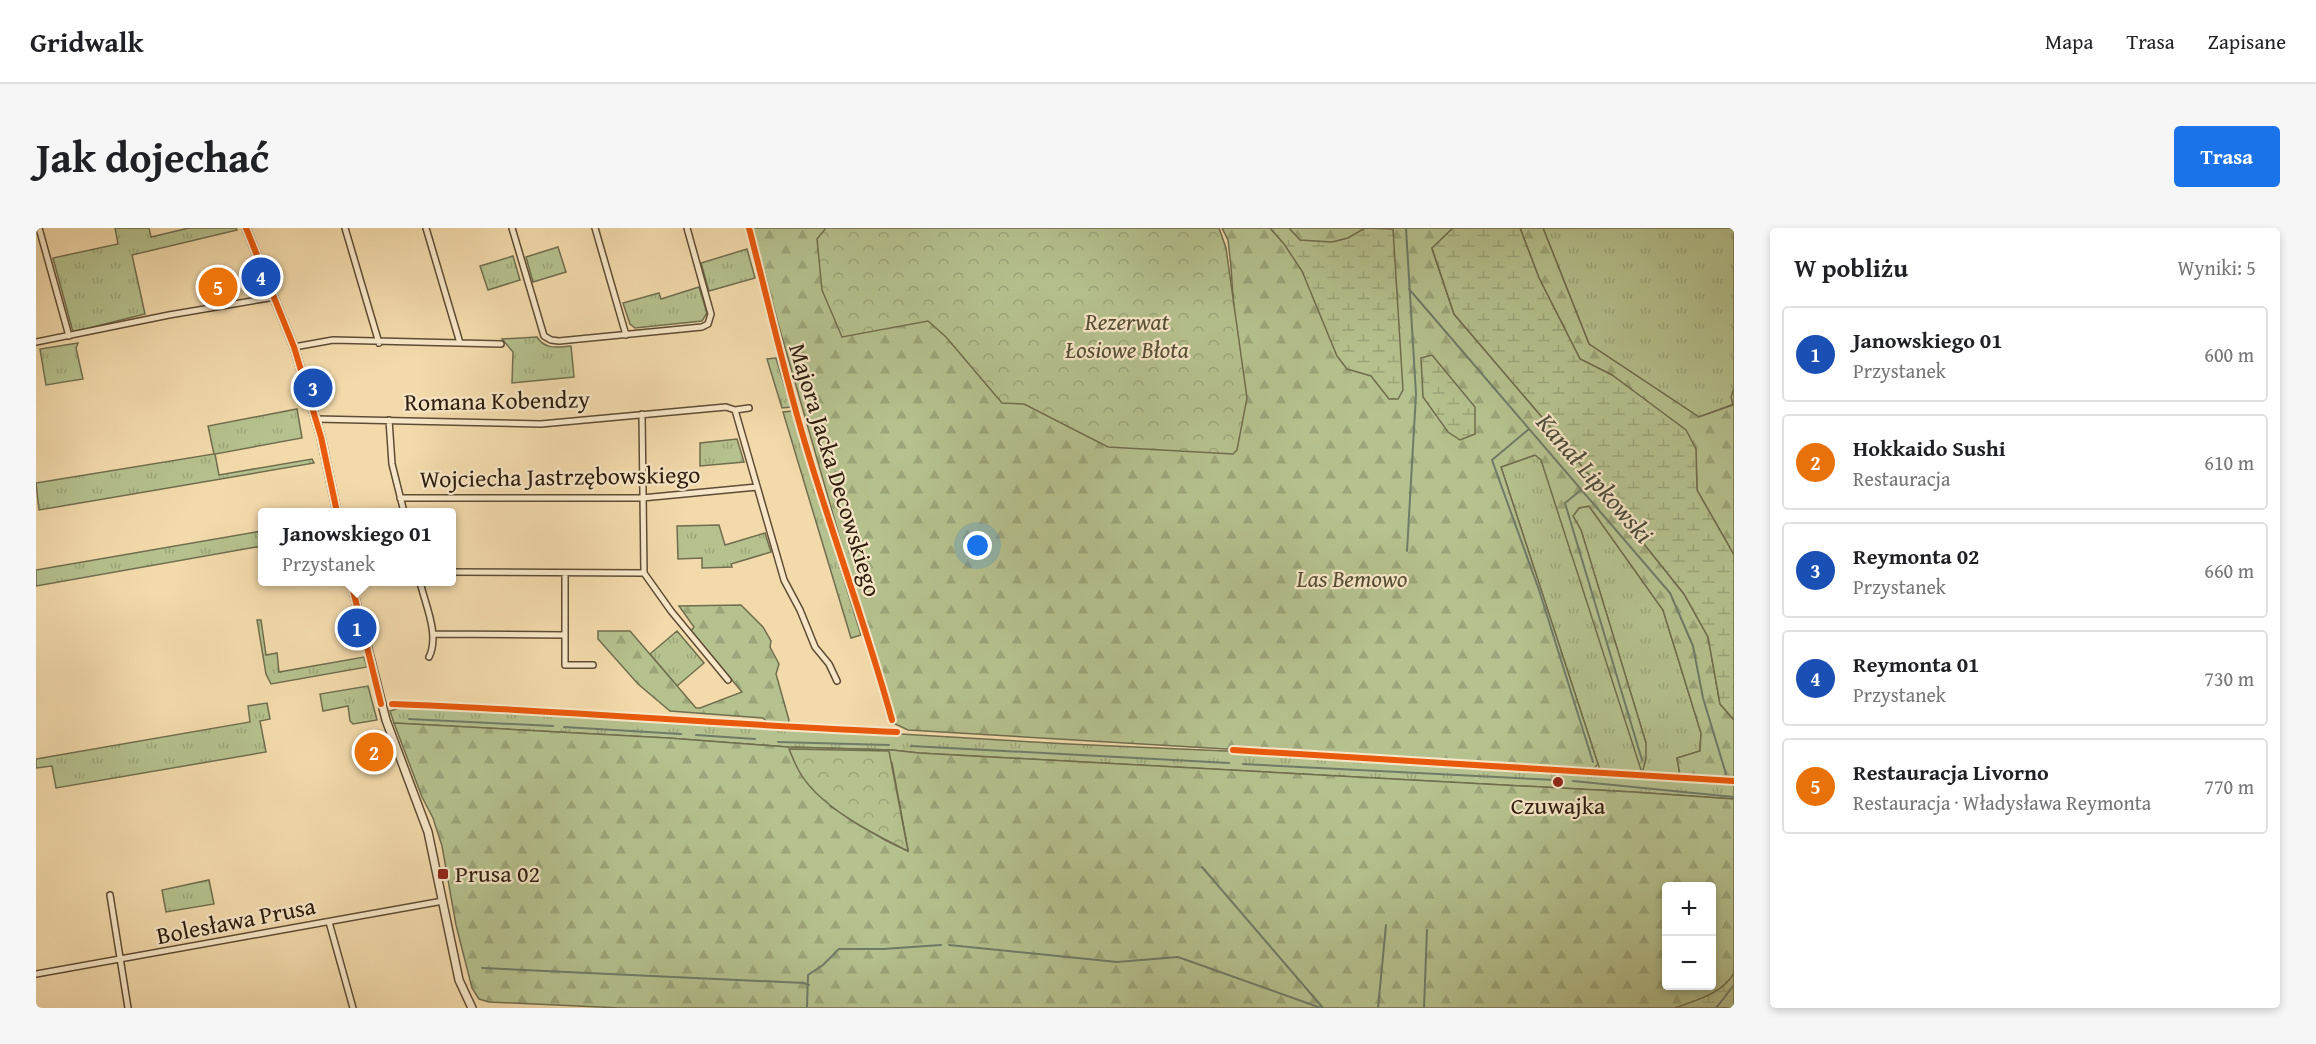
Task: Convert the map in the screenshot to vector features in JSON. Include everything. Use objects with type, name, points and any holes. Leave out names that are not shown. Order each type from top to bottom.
[{"type":"street","points":[[47,228],[39,231],[69,336]]},
{"type":"street","points":[[246,228],[294,347],[316,419],[336,508]]},
{"type":"street","points":[[345,228],[379,343]]},
{"type":"street","points":[[426,228],[459,343]]},
{"type":"street","points":[[512,228],[542,333],[546,339],[559,341],[702,327],[711,321],[687,228]]},
{"type":"street","points":[[595,228],[626,335]]},
{"type":"street","name":"Majora Jacka Decowskiego","points":[[749,228],[802,435],[878,668],[892,720]]},
{"type":"street","points":[[36,342],[169,315],[275,297]]},
{"type":"street","points":[[294,347],[333,340],[501,345]]},
{"type":"street","name":"Romana Kobendzy","points":[[316,419],[541,424],[726,407],[735,410],[749,408]]},
{"type":"street","points":[[735,410],[786,586],[800,610],[815,647],[829,664],[837,681]]},
{"type":"street","points":[[642,414],[644,573],[678,620],[728,680]]},
{"type":"street","points":[[389,420],[392,464],[403,508]]},
{"type":"street","name":"Wojciecha Jastrzębowskiego","points":[[400,498],[642,498],[757,488]]},
{"type":"street","points":[[456,572],[644,573]]},
{"type":"street","points":[[565,573],[565,665],[593,664]]},
{"type":"street","points":[[352,586],[390,732],[428,832],[459,980],[472,1008]]},
{"type":"street","points":[[421,586],[433,633],[432,650],[429,657]]},
{"type":"street","points":[[433,633],[565,635]]},
{"type":"street","points":[[110,895],[128,1008]]},
{"type":"street","name":"Bolesława Prusa","points":[[36,974],[443,901]]},
{"type":"street","points":[[329,922],[353,1008]]},
{"type":"green space","points":[[115,228],[149,228],[151,237],[189,228],[236,228],[237,230],[132,255],[145,314],[73,332],[53,258],[118,244]]},
{"type":"green space","name":"Las Bemowo","points":[[753,228],[832,228],[933,285],[1241,415],[1231,267],[1228,240],[1222,228],[1453,228],[1432,249],[1454,314],[1553,430],[1684,594],[1708,637],[1720,704],[1734,720],[1734,779],[1680,775],[1677,758],[1700,751],[1701,733],[1663,610],[1589,506],[1579,508],[1573,516],[1581,530],[1646,743],[1646,759],[1642,773],[1541,460],[1535,455],[1501,467],[1598,764],[1592,771],[908,730],[893,723]]},
{"type":"green space","name":"Rezerwat Łosiowe Błota","points":[[826,228],[1219,228],[1226,248],[1247,398],[1237,450],[1233,454],[1108,447],[1024,404],[1002,403],[946,337],[928,321],[842,337],[822,290],[817,239]]},
{"type":"green space","points":[[1270,228],[1289,228],[1300,240],[1332,242],[1348,238],[1365,228],[1393,229],[1403,390],[1398,399],[1389,399],[1371,376],[1347,369],[1337,356],[1302,271]]},
{"type":"green space","points":[[1453,228],[1520,228],[1539,278],[1580,359],[1612,375],[1686,430],[1696,449],[1697,490],[1734,555],[1734,720],[1720,704],[1708,637],[1684,594],[1553,430],[1454,314],[1432,248]]},
{"type":"green space","points":[[1520,228],[1543,228],[1589,344],[1699,417],[1733,405],[1731,397],[1734,388],[1734,555],[1697,490],[1696,449],[1612,375],[1580,359],[1539,278]]},
{"type":"green space","points":[[1543,228],[1734,228],[1734,404],[1699,417],[1589,344]]},
{"type":"green space","points":[[558,247],[566,272],[533,282],[526,257]]},
{"type":"green space","points":[[747,249],[755,278],[709,291],[701,263]]},
{"type":"green space","points":[[513,256],[520,280],[488,290],[480,266]]},
{"type":"green space","points":[[699,287],[707,313],[702,321],[635,328],[630,324],[623,303],[659,293],[661,299]]},
{"type":"green space","points":[[537,337],[548,346],[571,346],[574,377],[512,383],[513,352],[502,339]]},
{"type":"green space","points":[[78,343],[76,348],[83,379],[46,385],[40,349]]},
{"type":"green space","points":[[1432,355],[1475,407],[1475,434],[1460,440],[1448,432],[1423,397],[1421,358]]},
{"type":"green space","points":[[776,358],[791,407],[782,408],[767,359]]},
{"type":"green space","points":[[297,409],[302,438],[215,454],[219,475],[312,459],[314,463],[39,510],[36,483],[214,454],[208,426]]},
{"type":"green space","points":[[792,411],[861,635],[851,638],[783,412]]},
{"type":"green space","points":[[737,439],[744,462],[700,466],[700,443]]},
{"type":"green space","points":[[1535,455],[1541,459],[1570,543],[1646,743],[1581,530],[1573,516],[1579,508],[1589,506],[1663,610],[1701,733],[1700,751],[1677,758],[1680,775],[1600,770],[1501,467]]},
{"type":"green space","points":[[719,525],[725,545],[765,533],[771,552],[731,564],[732,567],[702,568],[702,558],[678,559],[677,526]]},
{"type":"green space","points":[[258,532],[258,547],[36,586],[36,570]]},
{"type":"green space","points":[[741,605],[763,627],[771,641],[770,647],[779,664],[776,674],[789,720],[788,725],[768,723],[763,718],[670,711],[638,684],[598,639],[598,631],[630,631],[696,708],[700,708],[742,692],[691,631],[694,627],[679,606]]},
{"type":"green space","points":[[257,620],[261,620],[266,655],[277,653],[279,672],[364,657],[367,667],[271,684],[266,674]]},
{"type":"green space","points":[[677,631],[704,663],[677,686],[650,654]]},
{"type":"green space","points":[[368,686],[377,720],[353,724],[350,721],[348,706],[323,711],[320,694]]},
{"type":"green space","points":[[267,703],[270,719],[260,721],[266,752],[56,788],[52,766],[36,768],[36,759],[250,722],[248,706]]},
{"type":"green space","points":[[402,707],[513,711],[1068,744],[1226,751],[1734,784],[1734,799],[394,723],[390,711]]},
{"type":"green space","points":[[394,723],[1734,799],[1734,1008],[621,1008],[489,1002],[479,999],[472,988],[456,925],[442,846],[433,818],[422,797]],"holes":[[[892,763],[908,850],[885,840],[830,806]]]},
{"type":"green space","points":[[789,749],[889,751],[908,851],[848,818],[819,796],[799,771]]},
{"type":"green space","points":[[209,880],[214,904],[166,912],[162,890]]},
{"type":"green space","points":[[1734,973],[1734,1008],[1675,1008],[1716,991]]},
{"type":"waterway","points":[[1406,228],[1416,394],[1407,551]]},
{"type":"waterway","name":"Kanał Lipkowski","points":[[1409,289],[1670,593],[1693,646],[1703,698],[1726,774]]},
{"type":"waterway","points":[[1529,429],[1492,460],[1539,590],[1593,762]]},
{"type":"waterway","points":[[1581,490],[1565,503],[1642,760]]},
{"type":"waterway","points":[[409,719],[553,726]]},
{"type":"waterway","points":[[564,727],[681,734]]},
{"type":"waterway","points":[[696,735],[755,739]]},
{"type":"waterway","points":[[778,742],[889,745]]},
{"type":"waterway","points":[[911,746],[1229,763]]},
{"type":"waterway","points":[[1243,764],[1555,780]]},
{"type":"waterway","points":[[1573,781],[1734,797]]},
{"type":"waterway","points":[[1202,867],[1323,1008]]},
{"type":"waterway","points":[[1378,1008],[1386,925]]},
{"type":"waterway","points":[[1424,1008],[1427,930]]},
{"type":"waterway","points":[[807,1007],[808,975],[823,965],[839,949],[941,945]]},
{"type":"waterway","points":[[949,945],[1117,962],[1178,957],[1321,1008]]},
{"type":"waterway","points":[[482,968],[809,985]]},
{"type":"waterway","name":"Kanał Lipkowski","points":[[1716,1008],[1734,985]]},
{"type":"cycle path","points":[[246,228],[294,347],[321,437],[336,508]]},
{"type":"cycle path","points":[[749,228],[803,436],[892,720]]},
{"type":"cycle path","points":[[352,586],[381,704]]},
{"type":"cycle path","points":[[392,704],[897,732]]},
{"type":"cycle path","points":[[1233,750],[1734,781]]},
{"type":"place","name":"Reymonta 01","points":[[261,277]]},
{"type":"place","name":"Restauracja Livorno","points":[[218,287]]},
{"type":"place","name":"Reymonta 02","points":[[313,388]]},
{"type":"place","name":"Janowskiego 01","points":[[357,628]]},
{"type":"place","name":"Hokkaido Sushi","points":[[374,752]]},
{"type":"place","name":"Czuwajka","points":[[1558,782]]},
{"type":"place","name":"Prusa 02","points":[[443,874]]}]
